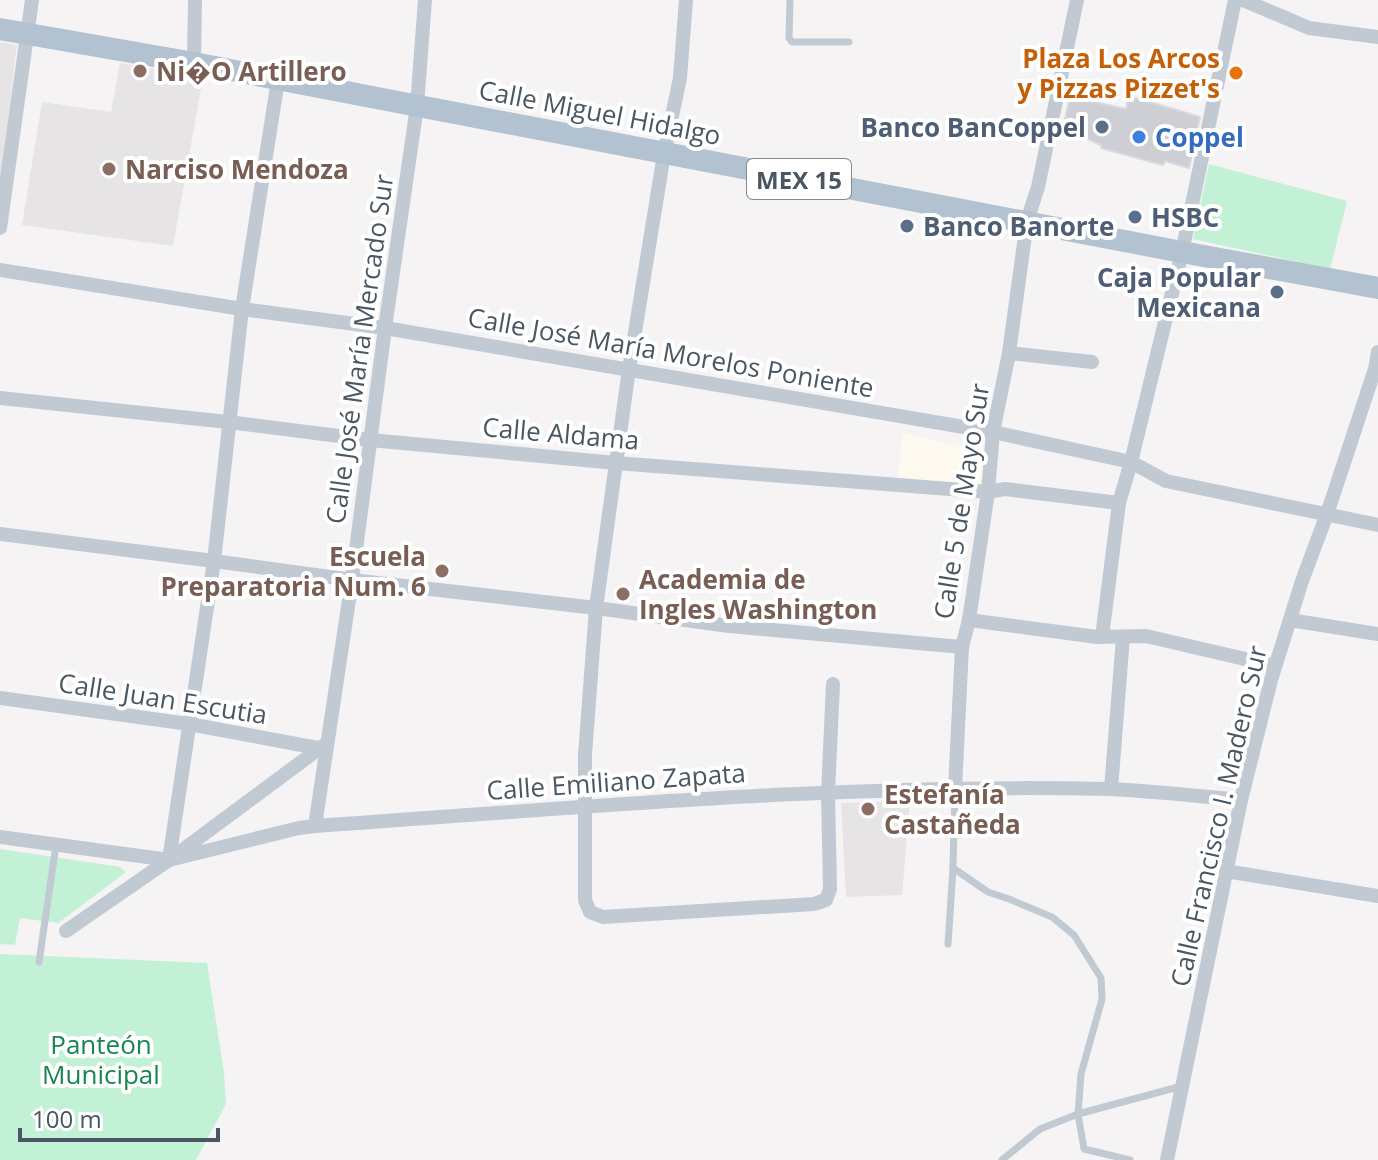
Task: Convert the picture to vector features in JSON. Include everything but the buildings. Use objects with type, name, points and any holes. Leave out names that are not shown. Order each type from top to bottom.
[{"type":"main road","name":"Calle Miguel Hidalgo","points":[[0,29],[194,63],[1378,288]]},
{"type":"street","points":[[0,228],[32,0]]},
{"type":"street","points":[[194,63],[195,0]]},
{"type":"street","name":"Calle José María Mercado Sur","points":[[315,826],[323,745],[352,580],[417,106],[425,0]]},
{"type":"street","points":[[686,0],[680,78],[664,154],[629,369],[596,608],[585,755],[585,900],[590,912],[603,917],[814,904],[826,900],[830,889],[828,793],[833,684]]},
{"type":"street","name":"Calle 5 de Mayo Sur","points":[[955,789],[962,647],[969,620],[988,492],[993,432],[1009,353],[1027,221],[1038,187],[1077,0]]},
{"type":"street","points":[[1102,637],[1119,503],[1182,252],[1235,0]]},
{"type":"street","points":[[1243,0],[1309,28],[1378,37]]},
{"type":"street","points":[[169,860],[214,561],[242,309],[278,80]]},
{"type":"street","name":"Calle José María Morelos Poniente","points":[[0,270],[242,309],[385,328],[993,432],[1131,462],[1166,481],[1378,525]]},
{"type":"street","name":"Calle Francisco I. Madero Sur","points":[[1167,1160],[1241,800],[1275,666],[1376,369],[1378,352]]},
{"type":"street","points":[[1009,353],[1092,362]]},
{"type":"street","name":"Calle Aldama","points":[[0,398],[370,440],[988,492],[1005,489],[1119,503]]},
{"type":"street","points":[[0,534],[729,626],[962,647]]},
{"type":"street","points":[[969,620],[1102,637],[1146,636],[1275,666]]},
{"type":"street","points":[[1290,620],[1378,634]]},
{"type":"street","points":[[1111,789],[1123,637]]},
{"type":"street","name":"Calle Juan Escutia","points":[[0,698],[323,745]]},
{"type":"street","points":[[66,931],[169,860],[323,745]]},
{"type":"street","name":"Calle Emiliano Zapata","points":[[0,837],[169,860],[315,826],[767,795],[955,789],[1111,789],[1241,800]]},
{"type":"street","points":[[1226,871],[1378,896]]},
{"type":"lane","points":[[790,0],[789,38],[792,42],[849,42]]},
{"type":"lane","points":[[948,944],[955,789]]},
{"type":"lane","points":[[39,962],[56,845]]},
{"type":"lane","points":[[953,868],[988,892],[1052,917],[1074,935],[1101,978],[1102,999],[1081,1074],[1078,1114],[1084,1149],[1130,1160]]},
{"type":"lane","points":[[1002,1160],[1040,1129],[1078,1114],[1182,1086]]},
{"type":"shaded area","points":[[0,42],[17,45],[0,189]]},
{"type":"shaded area","name":"Narciso Mendoza","points":[[120,63],[203,77],[173,246],[22,225],[42,102],[111,112]]},
{"type":"shaded area","points":[[902,433],[984,451],[980,488],[897,483]]},
{"type":"shaded area","points":[[910,801],[902,895],[846,897],[841,803]]},
{"type":"green space","points":[[1209,164],[1347,201],[1330,269],[1193,239]]},
{"type":"green space","points":[[0,849],[120,867],[126,872],[58,923],[20,918],[15,945],[0,944]]},
{"type":"green space","name":"Panteón Municipal","points":[[0,954],[207,963],[226,1104],[196,1160],[0,1160]]},
{"type":"place","name":"Ni�O Artillero","points":[[140,71]]},
{"type":"place","name":"Plaza Los Arcos y Pizzas Pizzet's","points":[[1236,73]]},
{"type":"place","name":"Banco BanCoppel","points":[[1102,127]]},
{"type":"place","name":"Coppel","points":[[1139,137]]},
{"type":"place","name":"Narciso Mendoza","points":[[109,169]]},
{"type":"place","name":"HSBC","points":[[1135,217]]},
{"type":"place","name":"Banco Banorte","points":[[907,226]]},
{"type":"place","name":"Caja Popular Mexicana","points":[[1277,292]]},
{"type":"place","name":"Escuela Preparatoria Num. 6","points":[[442,571]]},
{"type":"place","name":"Academia de Ingles Washington","points":[[623,594]]},
{"type":"place","name":"Estefanía Castañeda","points":[[868,809]]}]
